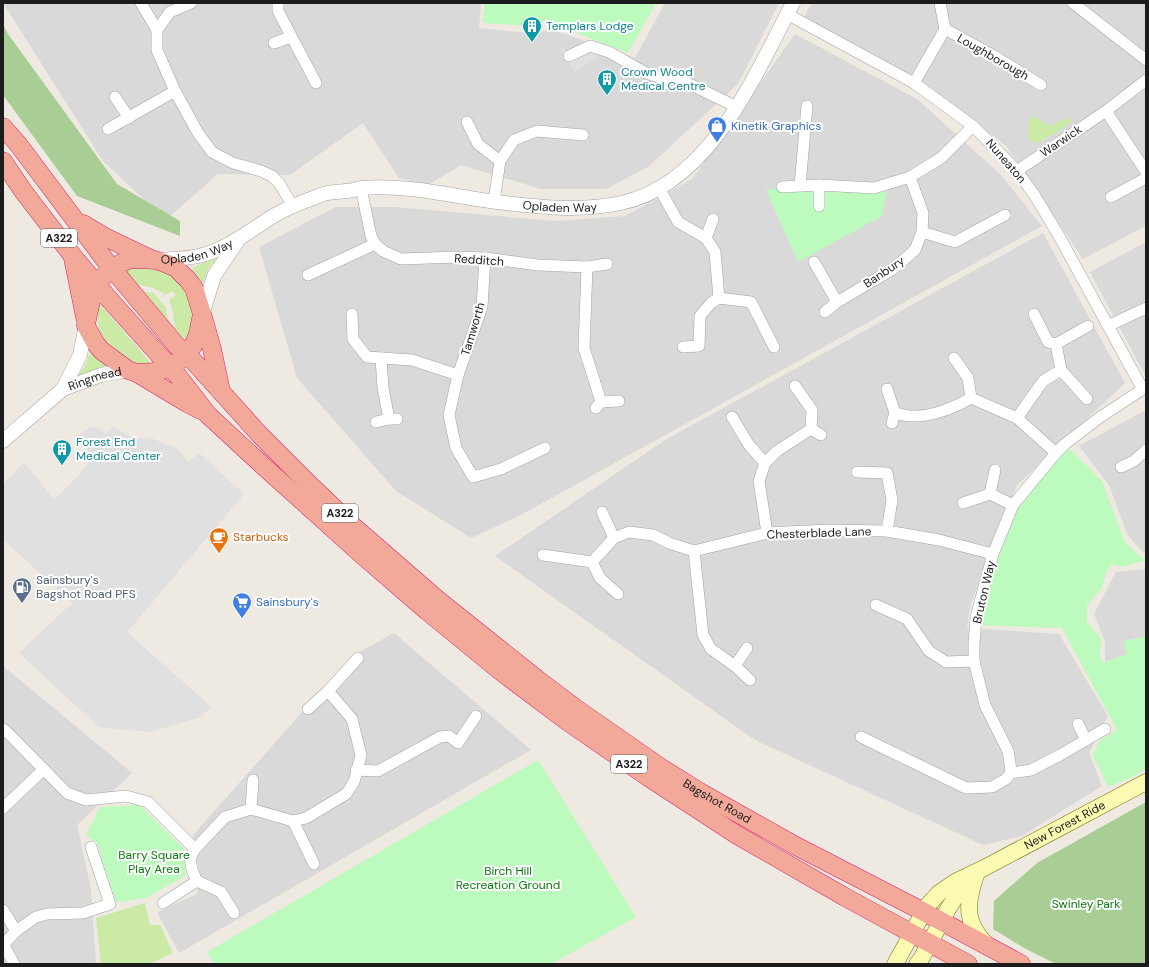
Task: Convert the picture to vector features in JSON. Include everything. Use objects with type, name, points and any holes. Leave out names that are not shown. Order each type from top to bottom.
[{"type":"highway","name":"A322","points":[[3,127],[18,144],[113,269],[177,346],[187,354],[260,435],[433,606]]},
{"type":"highway","name":"A322","points":[[3,161],[72,255],[170,368],[208,415],[361,554],[433,606]]},
{"type":"highway","name":"A322","points":[[75,220],[105,237],[153,259]]},
{"type":"highway","name":"A322","points":[[72,255],[86,325]]},
{"type":"highway","points":[[202,313],[198,334],[194,344],[187,354],[170,368],[154,372],[132,372],[102,351],[96,344],[86,325],[91,300],[97,285],[104,276],[113,269],[126,261],[139,259],[153,259],[176,268],[194,288],[202,313],[212,349],[221,392]]},
{"type":"highway","name":"A322","points":[[132,372],[208,415]]},
{"type":"highway","name":"Bagshot Road","points":[[433,606],[660,767],[919,920],[968,964]]},
{"type":"highway","name":"Bagshot Road","points":[[433,606],[493,665],[558,714],[602,746],[737,835],[845,897],[919,920],[935,934],[989,947],[1021,964]]},
{"type":"highway","points":[[935,934],[996,964]]},
{"type":"main road","name":"New Forest Ride","points":[[895,964],[927,906],[939,893],[955,882],[980,872],[1146,782]]},
{"type":"main road","name":"New Forest Ride","points":[[917,964],[958,895],[980,872]]},
{"type":"main road","points":[[980,872],[970,893],[970,917],[973,928],[989,947]]},
{"type":"street","points":[[142,3],[157,30],[157,50],[175,91],[198,133],[212,152],[233,163],[261,171],[272,176],[279,183],[293,206]]},
{"type":"street","points":[[157,30],[170,12],[191,3]]},
{"type":"street","points":[[278,3],[278,11],[316,83]]},
{"type":"street","name":"Loughborough","points":[[914,83],[945,29],[940,3]]},
{"type":"street","points":[[1073,3],[1146,60]]},
{"type":"street","name":"Nuneaton","points":[[790,9],[914,83],[973,126],[1017,171],[1035,196],[1068,250],[1108,326],[1144,388]]},
{"type":"street","name":"Opladen Way","points":[[153,259],[187,258],[198,256],[238,240],[276,214],[293,206],[327,193],[361,188],[397,188],[538,206],[584,208],[621,203],[640,197],[674,179],[694,162],[718,136],[737,107],[790,9]]},
{"type":"street","name":"Loughborough","points":[[945,29],[994,56],[1041,85]]},
{"type":"street","points":[[274,43],[291,37]]},
{"type":"street","points":[[569,56],[590,46],[609,52],[646,73],[662,78],[683,81],[737,107]]},
{"type":"street","name":"Warwick","points":[[1017,171],[1106,112],[1146,80]]},
{"type":"street","points":[[108,129],[175,91]]},
{"type":"street","points":[[115,97],[129,118]]},
{"type":"street","points":[[800,186],[810,118],[807,106]]},
{"type":"street","points":[[1106,112],[1146,172]]},
{"type":"street","points":[[467,122],[478,144],[500,161]]},
{"type":"street","points":[[782,187],[818,185],[874,188],[910,177],[942,158],[973,126]]},
{"type":"street","points":[[494,201],[500,161],[514,140],[537,131],[583,135]]},
{"type":"street","name":"Banbury","points":[[825,312],[837,302],[893,269],[915,250],[922,232],[923,213],[910,177]]},
{"type":"street","points":[[1111,198],[1146,178]]},
{"type":"street","points":[[818,185],[820,206]]},
{"type":"street","points":[[308,275],[375,244],[371,236],[361,188]]},
{"type":"street","points":[[659,188],[678,222],[706,238],[715,252],[719,298]]},
{"type":"street","points":[[922,232],[955,242],[1004,215]]},
{"type":"street","points":[[706,238],[713,219]]},
{"type":"street","name":"Opladen Way","points":[[202,313],[214,276],[238,240]]},
{"type":"street","name":"Redditch","points":[[375,244],[383,251],[401,259],[456,257],[485,258],[538,265],[587,267],[607,264]]},
{"type":"street","name":"Tamworth","points":[[485,258],[482,307],[458,375],[449,415],[456,448],[473,476],[501,469],[544,448]]},
{"type":"street","points":[[814,262],[837,302]]},
{"type":"street","points":[[587,267],[584,348],[598,405],[619,401]]},
{"type":"street","points":[[683,347],[699,346],[700,316],[711,303],[719,298],[751,302],[774,347]]},
{"type":"street","points":[[1108,326],[1146,308]]},
{"type":"street","points":[[352,314],[353,340],[367,357],[412,360],[458,375]]},
{"type":"street","points":[[1034,314],[1048,342],[1056,344],[1088,326]]},
{"type":"street","name":"Ringmead","points":[[63,389],[80,355],[86,325]]},
{"type":"street","points":[[1056,344],[1061,370],[1087,399]]},
{"type":"street","points":[[376,422],[393,418],[383,388],[381,358]]},
{"type":"street","points":[[954,358],[968,378],[971,398]]},
{"type":"street","points":[[1017,418],[1044,381],[1061,370]]},
{"type":"street","name":"Ringmead","points":[[3,441],[63,389],[101,375],[132,372]]},
{"type":"street","points":[[795,386],[812,410],[811,430]]},
{"type":"street","name":"Bruton Way","points":[[1011,772],[1008,751],[985,705],[974,662],[976,617],[993,554],[1014,505],[1056,453],[1065,444],[1099,418],[1144,388]]},
{"type":"street","points":[[887,389],[894,418],[927,415],[957,405],[971,398]]},
{"type":"street","points":[[971,398],[1017,418],[1056,453]]},
{"type":"street","points":[[732,417],[749,445],[765,463]]},
{"type":"street","points":[[811,430],[821,435]]},
{"type":"street","points":[[767,533],[759,481],[765,463],[777,451],[811,430]]},
{"type":"street","points":[[1121,467],[1134,461],[1146,450]]},
{"type":"street","points":[[990,494],[995,470]]},
{"type":"street","name":"Chesterblade Lane","points":[[857,472],[886,473],[892,500],[887,531]]},
{"type":"street","points":[[963,503],[990,494],[1014,505]]},
{"type":"street","points":[[602,512],[614,538]]},
{"type":"street","name":"Chesterblade Lane","points":[[694,551],[767,533],[829,530],[887,531],[939,540],[993,554]]},
{"type":"street","points":[[592,562],[614,538],[629,532],[653,535],[669,543],[694,551],[703,635],[711,649],[735,666],[750,680]]},
{"type":"street","points":[[543,555],[592,562]]},
{"type":"street","points":[[592,562],[600,578],[618,594]]},
{"type":"street","points":[[876,605],[907,619],[929,651],[946,662],[974,662]]},
{"type":"street","points":[[735,666],[747,648]]},
{"type":"street","points":[[308,709],[328,691],[358,658]]},
{"type":"street","points":[[234,913],[221,892],[197,881],[192,870],[190,858],[195,849],[225,817],[251,809],[293,821],[306,818],[346,794],[354,782],[361,755],[352,719],[328,691]]},
{"type":"street","points":[[356,770],[378,771],[440,737],[449,736],[458,743],[476,716]]},
{"type":"street","points":[[1078,724],[1086,740]]},
{"type":"street","points":[[3,729],[67,793],[86,800],[126,796],[148,802],[195,849]]},
{"type":"street","points":[[860,737],[966,788],[992,787],[1006,779],[1011,772],[1031,770],[1105,729]]},
{"type":"street","points":[[3,808],[44,769]]},
{"type":"street","points":[[251,809],[253,780]]},
{"type":"street","points":[[293,821],[314,864]]},
{"type":"street","points":[[14,964],[3,945],[16,931],[36,917],[47,914],[83,913],[110,904],[91,847]]},
{"type":"street","points":[[163,903],[197,881]]},
{"type":"street","points":[[3,910],[16,931]]},
{"type":"shaded area","points":[[3,3],[481,3],[479,28],[536,34],[550,29],[635,58],[665,3],[779,3],[738,84],[648,167],[606,189],[541,189],[461,165],[428,185],[399,178],[363,123],[290,175],[218,174],[166,220],[103,161]]},
{"type":"shaded area","points":[[812,3],[1146,3],[1146,226],[1083,259],[1006,146],[930,87],[804,17]]},
{"type":"shaded area","points":[[795,34],[917,99],[1001,175],[1042,226],[521,515],[471,538],[396,491],[297,378],[259,247],[336,207],[394,207],[555,221],[625,216],[692,179]]},
{"type":"shaded area","name":"Templars Lodge","points":[[563,47],[571,60],[592,48],[598,57],[575,72],[561,49]]},
{"type":"shaded area","points":[[1043,233],[1125,383],[1017,485],[970,606],[967,628],[1059,634],[1108,716],[1089,753],[1102,786],[1022,836],[983,845],[755,740],[495,556],[665,440]]},
{"type":"shaded area","points":[[1146,242],[1146,375],[1145,375],[1090,272]]},
{"type":"shaded area","points":[[1146,410],[1146,555],[1128,536],[1109,485],[1079,446]]},
{"type":"shaded area","points":[[90,427],[99,428],[105,434],[113,427],[135,439],[151,438],[178,449],[188,462],[199,453],[244,494],[127,632],[211,707],[200,717],[150,732],[99,727],[19,653],[72,603],[3,539],[3,485],[24,462],[54,500],[79,475],[93,458],[77,437]]},
{"type":"shaded area","points":[[1146,569],[1146,636],[1124,641],[1127,654],[1105,662],[1105,641],[1094,614],[1116,572]]},
{"type":"shaded area","points":[[394,633],[531,750],[179,953],[157,912],[197,894],[199,870],[193,835],[352,656]]},
{"type":"shaded area","points":[[3,666],[132,773],[77,825],[91,889],[96,964],[3,964]]},
{"type":"green space","points":[[485,3],[656,3],[628,53],[545,20],[537,26],[483,23]]},
{"type":"green space","points":[[3,24],[8,34],[117,184],[180,221],[180,236],[77,196],[3,95]]},
{"type":"green space","points":[[1032,115],[1050,126],[1066,118],[1073,121],[1039,143],[1029,140],[1028,124]]},
{"type":"green space","points":[[782,187],[874,188],[887,191],[882,216],[798,262],[766,190]]},
{"type":"green space","points":[[215,258],[216,259],[208,269],[202,285],[191,272],[194,267]]},
{"type":"green space","points":[[137,267],[161,270],[175,277],[186,287],[194,311],[187,341],[175,329],[173,312],[169,300],[176,295],[173,291],[165,295],[153,288],[137,284],[126,271]]},
{"type":"green space","points":[[144,291],[154,293],[166,308],[168,320]]},
{"type":"green space","points":[[99,303],[152,364],[140,364],[125,359],[106,343],[99,330]]},
{"type":"green space","points":[[91,350],[106,363],[105,367],[78,377],[77,376],[85,366]]},
{"type":"green space","points":[[1065,444],[1102,481],[1125,543],[1145,560],[1123,567],[1112,564],[1107,571],[1101,589],[1087,605],[1087,622],[1101,639],[1100,657],[1102,663],[1127,654],[1124,641],[1146,636],[1146,768],[1136,775],[1108,787],[1093,755],[1099,741],[1117,730],[1062,628],[975,625],[1013,505]]},
{"type":"green space","name":"Birch Hill Recreation Ground","points":[[538,760],[636,917],[551,964],[214,964],[207,952]]},
{"type":"green space","name":"Swinley Park","points":[[1146,802],[1146,964],[1056,964],[1026,949],[993,929],[994,901],[1037,863]]},
{"type":"green space","name":"Barry Square Play Area","points":[[139,805],[184,849],[185,876],[146,898],[116,902],[97,843],[86,835],[100,807]]},
{"type":"green space","points":[[145,903],[150,925],[160,925],[173,953],[149,964],[101,964],[96,918]]},
{"type":"place","name":"Templars Lodge","points":[[532,43]]},
{"type":"place","name":"Crown Wood Medical Centre","points":[[607,96]]},
{"type":"place","name":"Kinetik Graphics","points":[[717,143]]},
{"type":"place","name":"Forest End Medical Center","points":[[62,466]]},
{"type":"place","name":"Starbucks","points":[[219,554]]},
{"type":"place","name":"Sainsbury's Bagshot Road PFS","points":[[22,604]]},
{"type":"place","name":"Sainsbury's","points":[[242,619]]}]
